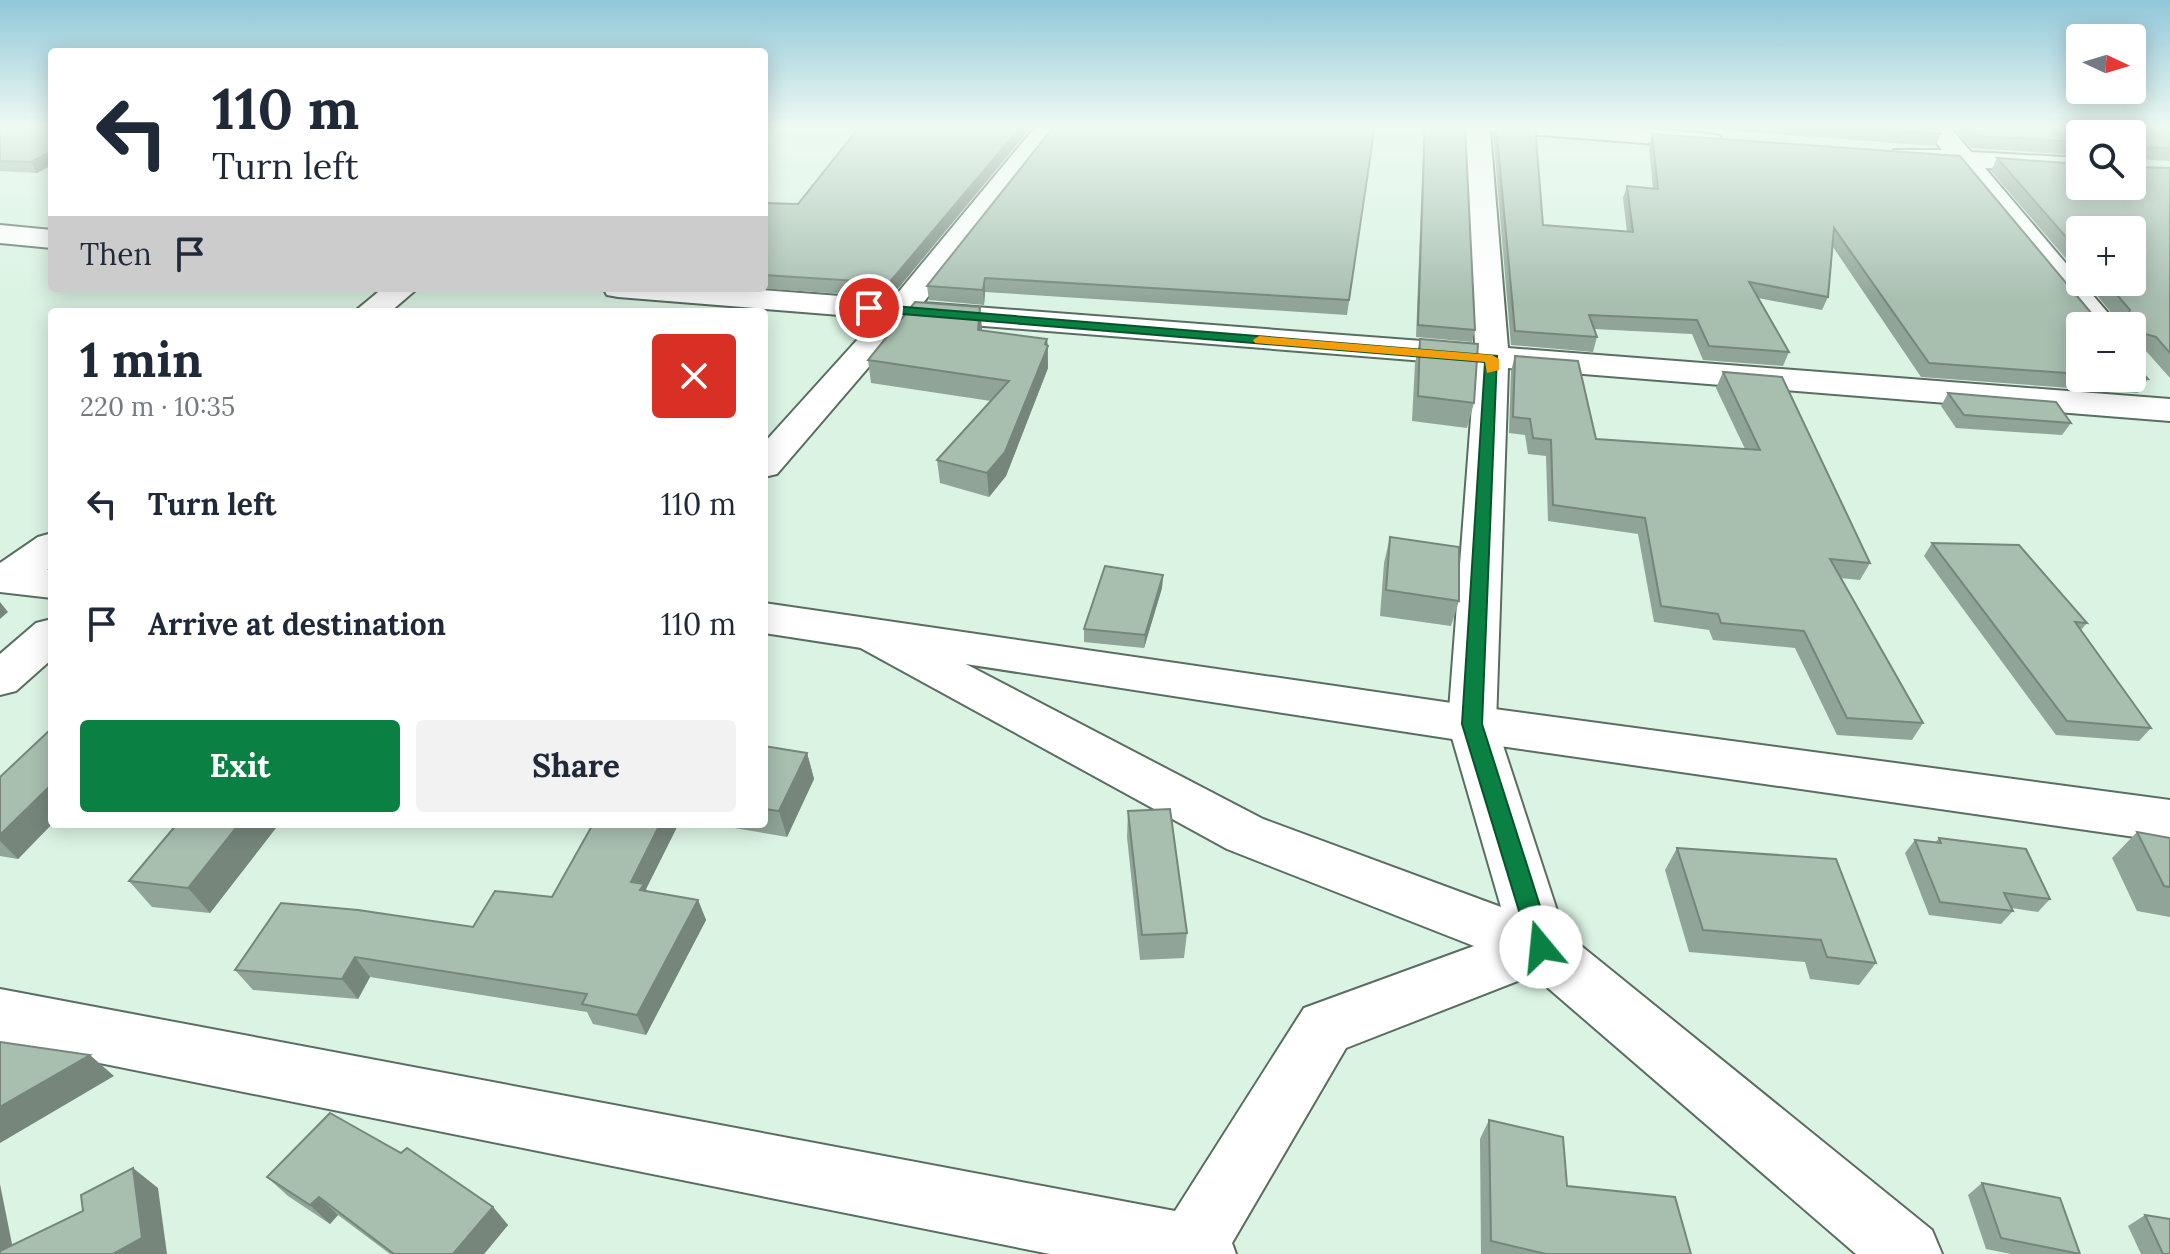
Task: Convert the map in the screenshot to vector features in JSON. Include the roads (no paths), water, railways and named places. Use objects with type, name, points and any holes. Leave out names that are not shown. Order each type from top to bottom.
[{"type":"street","points":[[768,461],[901,310],[1003,184]]},
{"type":"street","points":[[1481,184],[1492,359],[1472,724],[1541,947]]},
{"type":"street","points":[[1983,184],[2091,312]]},
{"type":"street","points":[[0,234],[48,239]]},
{"type":"street","points":[[376,308],[398,292]]},
{"type":"street","points":[[669,292],[1492,359],[2170,407]]},
{"type":"street","points":[[2146,376],[2170,407]]},
{"type":"street","points":[[3,579],[48,549]]},
{"type":"street","points":[[3,579],[48,584]]},
{"type":"street","points":[[768,619],[1472,724],[2170,821]]},
{"type":"street","points":[[873,635],[1245,834],[1541,947],[1908,1254]]},
{"type":"street","points":[[0,679],[48,637]]},
{"type":"street","points":[[0,1016],[1193,1252],[1325,1028],[1541,947]]}]
